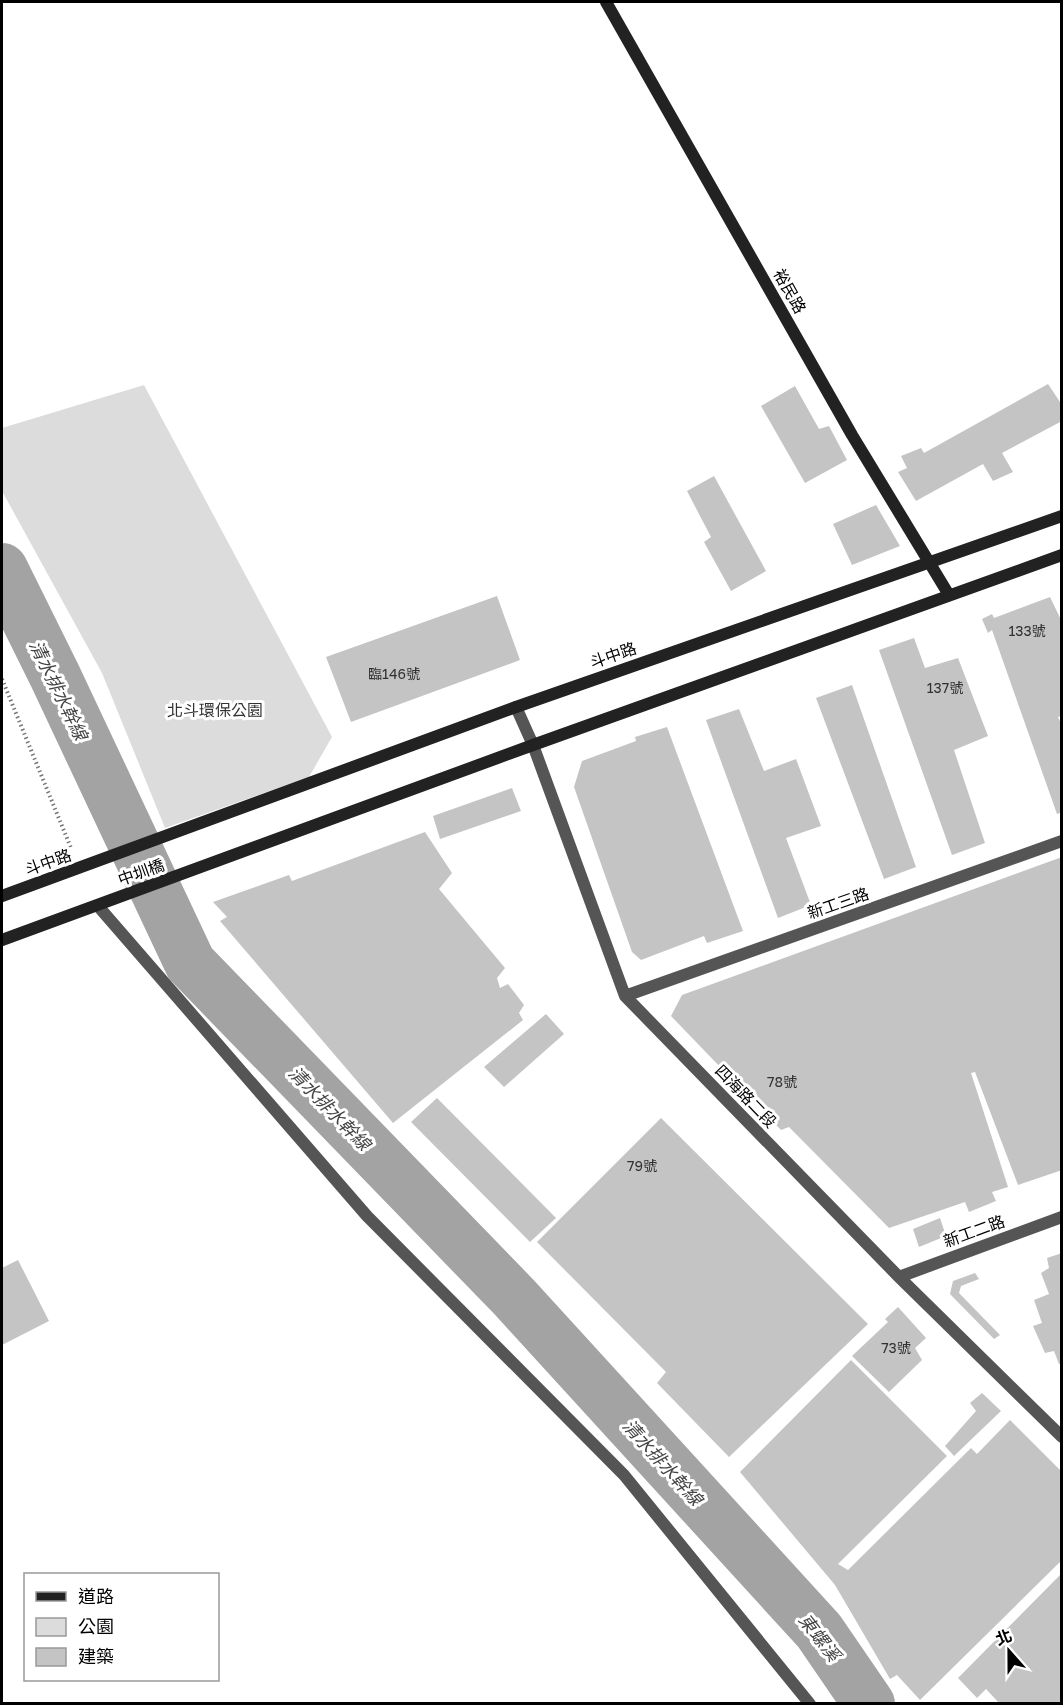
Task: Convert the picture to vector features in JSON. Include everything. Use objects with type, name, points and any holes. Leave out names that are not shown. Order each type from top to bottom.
[{"type":"main road","name":"裕民路","points":[[606,2],[852,435],[949,595]]},
{"type":"main road","name":"斗中路","points":[[178,832],[516,707],[1062,516]]},
{"type":"main road","points":[[533,745],[1062,555]]},
{"type":"main road","name":"中圳橋","points":[[98,906],[533,745]]},
{"type":"main road","name":"中圳橋","points":[[106,858],[178,832]]},
{"type":"main road","name":"斗中路","points":[[2,896],[106,858]]},
{"type":"main road","points":[[2,940],[98,906]]},
{"type":"street","name":"四海路二段","points":[[516,707],[533,745],[625,996],[898,1276],[1062,1437]]},
{"type":"street","name":"新工三路","points":[[625,996],[1062,841]]},
{"type":"street","points":[[98,906],[368,1216],[624,1474],[810,1704]]},
{"type":"street","name":"新工二路","points":[[898,1276],[1062,1217]]},
{"type":"path","points":[[2,679],[79,868]]},
{"type":"green space","name":"北斗環保公園","points":[[144,385],[332,737],[309,777],[165,828],[102,673],[2,491],[2,428]]},
{"type":"building","points":[[1048,384],[1062,405],[1062,421],[1002,453],[1013,472],[993,481],[983,464],[916,501],[898,472],[907,468],[901,456],[921,448],[924,453]]},
{"type":"building","points":[[795,386],[819,429],[829,426],[847,460],[805,483],[761,406]]},
{"type":"building","points":[[714,476],[766,571],[731,591],[704,542],[711,537],[687,491]]},
{"type":"building","points":[[876,505],[900,546],[852,565],[833,524]]},
{"type":"building","points":[[497,596],[520,660],[351,722],[326,657]]},
{"type":"building","points":[[1050,597],[1062,622],[1062,716],[1058,717],[1062,726],[1062,812],[1057,814],[992,630],[988,633],[982,619],[992,614],[994,618]]},
{"type":"building","points":[[914,638],[925,668],[958,658],[988,736],[954,750],[985,843],[952,855],[879,650]]},
{"type":"building","points":[[852,685],[916,867],[884,879],[816,698]]},
{"type":"building","points":[[739,709],[764,771],[796,759],[821,826],[786,838],[811,905],[778,918],[706,720]]},
{"type":"building","points":[[667,727],[743,931],[707,943],[704,936],[641,960],[632,952],[574,787],[582,761],[636,741],[635,737]]},
{"type":"building","points":[[512,788],[521,811],[440,839],[433,816]]},
{"type":"building","points":[[425,832],[452,873],[439,889],[505,968],[497,978],[500,988],[508,984],[524,1005],[519,1013],[523,1020],[393,1123],[220,921],[227,917],[213,902],[289,875],[292,881]]},
{"type":"building","points":[[1062,857],[1062,1170],[1018,1185],[975,1072],[971,1073],[1008,1187],[992,1192],[996,1201],[969,1212],[965,1202],[889,1228],[789,1127],[781,1130],[671,1016],[682,995]]},
{"type":"building","points":[[546,1014],[564,1034],[504,1087],[484,1067]]},
{"type":"building","points":[[437,1098],[556,1218],[530,1242],[411,1122]]},
{"type":"building","points":[[661,1118],[868,1324],[729,1457],[657,1383],[666,1372],[537,1242]]},
{"type":"building","points":[[940,1218],[946,1236],[919,1247],[913,1229]]},
{"type":"building","points":[[1062,1253],[1062,1364],[1059,1364],[1054,1351],[1045,1353],[1033,1326],[1042,1323],[1034,1300],[1049,1294],[1041,1273],[1049,1268],[1047,1258]]},
{"type":"building","points":[[18,1260],[49,1321],[2,1345],[2,1268]]},
{"type":"building","points":[[975,1273],[979,1279],[961,1286],[959,1293],[1000,1335],[994,1339],[950,1294],[953,1281]]},
{"type":"building","points":[[898,1307],[926,1338],[915,1348],[922,1360],[889,1392],[852,1356],[888,1322],[885,1319]]},
{"type":"building","points":[[851,1360],[947,1456],[838,1564],[848,1570],[971,1448],[977,1454],[1010,1420],[1062,1472],[1062,1560],[920,1700],[897,1675],[890,1679],[835,1585],[740,1472]]},
{"type":"building","points":[[982,1393],[1001,1411],[954,1456],[945,1446],[976,1411],[970,1403]]},
{"type":"building","points":[[1060,1575],[1062,1704],[1000,1704],[986,1689],[977,1698],[958,1678]]},
{"type":"waterway","name":"清水排水幹線","points":[[2,569],[190,963],[514,1297],[819,1631],[869,1704]]},
{"type":"water label","name":"東螺溪","points":[[820,1637]]}]
